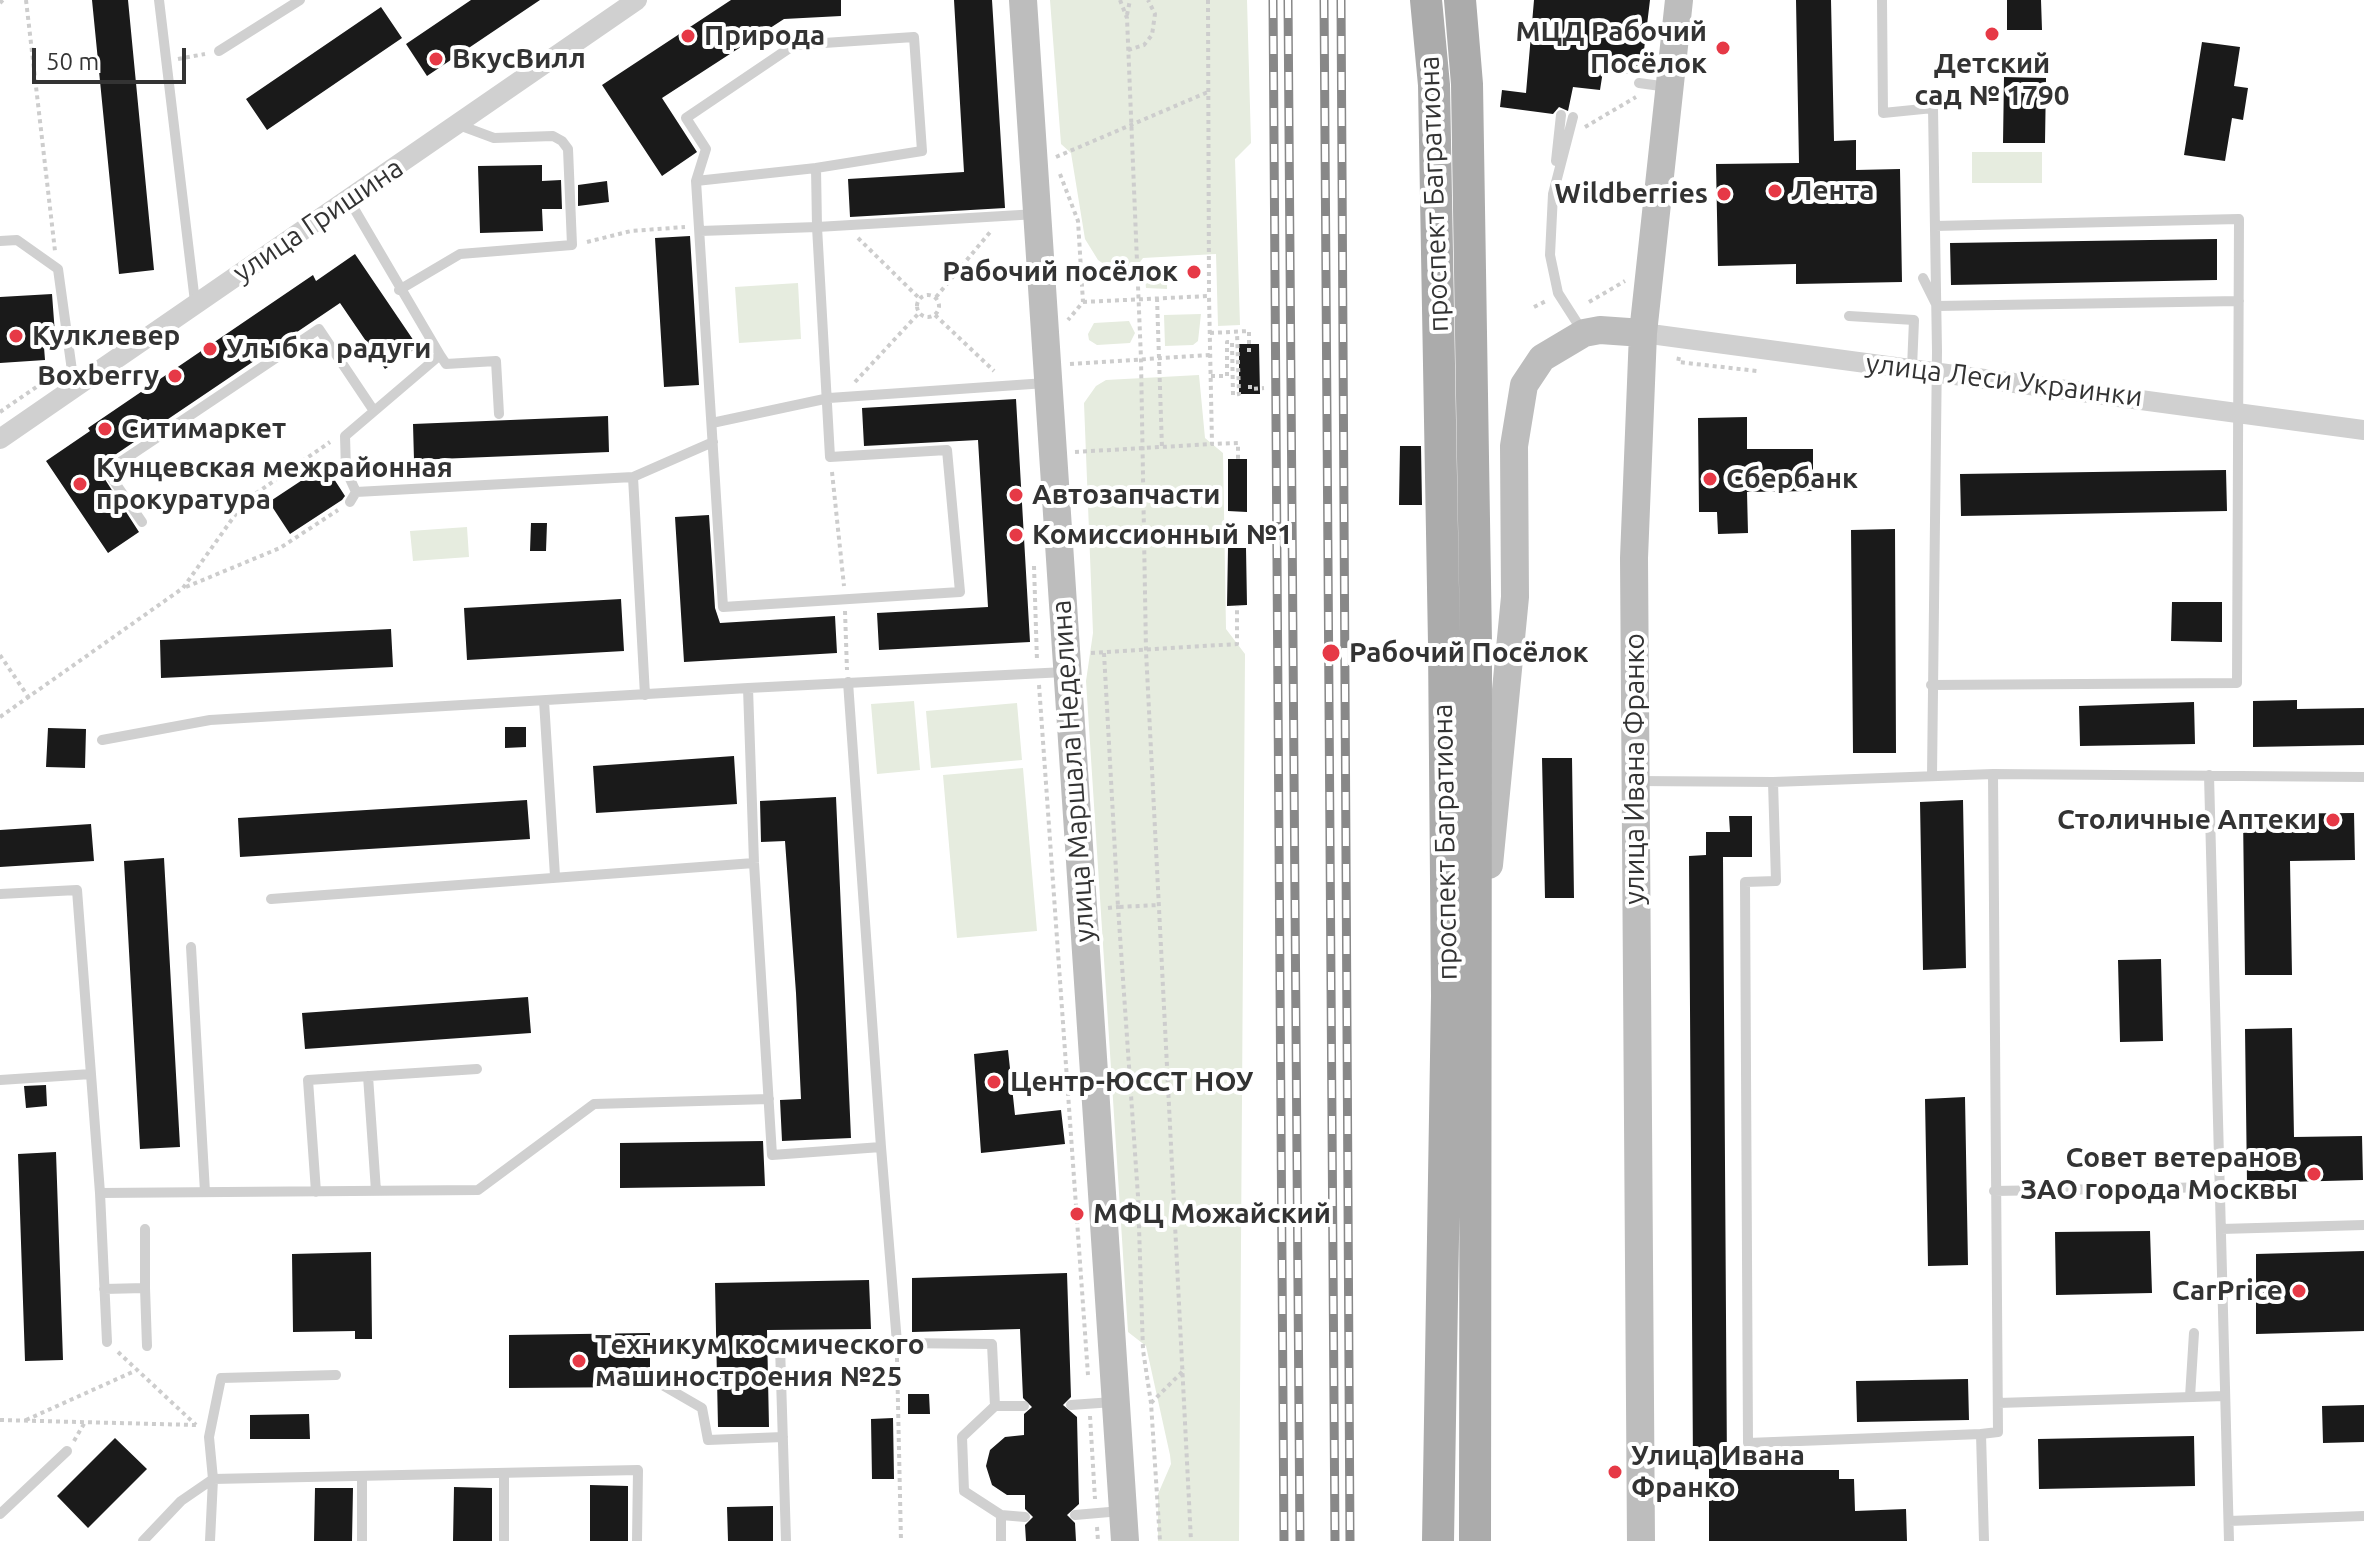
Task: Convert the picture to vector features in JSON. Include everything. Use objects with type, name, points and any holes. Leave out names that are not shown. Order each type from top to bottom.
[{"type":"main road","name":"проспект Багратиона","points":[[1426,0],[1434,85],[1447,996],[1438,1541]]},
{"type":"main road","name":"проспект Багратиона","points":[[1460,0],[1467,84],[1476,644],[1475,1541]]},
{"type":"street","name":"улица Гришина","points":[[0,439],[74,385],[459,125],[637,0]]},
{"type":"street","name":"улица Маршала Неделина","points":[[1023,0],[1037,214],[1059,381],[1067,672],[1069,910],[1109,1512],[1125,1541]]},
{"type":"street","name":"улица Ивана Франко","points":[[1641,1541],[1634,558],[1643,333],[1661,86],[1679,0]]},
{"type":"street","points":[[1476,998],[1515,597],[1517,413],[1532,370],[1556,348],[1584,333],[1600,330],[1643,333]]},
{"type":"street","name":"улица Леси Украинки","points":[[1643,333],[2364,430]]},
{"type":"lane","points":[[159,0],[195,302]]},
{"type":"lane","points":[[219,51],[300,0]]},
{"type":"lane","points":[[1882,0],[1883,113],[1933,108],[1937,372],[1932,776]]},
{"type":"lane","points":[[696,181],[816,168],[922,151],[914,37],[794,45],[686,118],[706,149],[696,181],[723,607],[960,592],[947,450],[830,457],[835,398],[817,227],[816,168]]},
{"type":"lane","points":[[1639,83],[1661,86]]},
{"type":"lane","points":[[1561,115],[1550,255],[1558,293],[1584,333]]},
{"type":"lane","points":[[1553,194],[1573,117]]},
{"type":"lane","points":[[399,290],[460,254],[572,245],[568,149],[562,141],[553,136],[494,138],[459,125]]},
{"type":"lane","points":[[349,200],[399,290],[446,364],[496,361],[499,414]]},
{"type":"lane","points":[[700,228],[817,227],[1037,214]]},
{"type":"lane","points":[[1931,685],[2237,683],[2239,219],[1935,226]]},
{"type":"lane","points":[[0,241],[17,240],[58,269],[74,385]]},
{"type":"lane","points":[[1923,278],[1937,306]]},
{"type":"lane","points":[[1937,306],[2239,301]]},
{"type":"lane","points":[[1849,316],[1914,320],[1912,368]]},
{"type":"lane","points":[[142,522],[107,471],[319,329],[374,411]]},
{"type":"lane","points":[[440,355],[345,436],[346,470],[353,497],[633,477],[713,442]]},
{"type":"lane","points":[[712,423],[835,398],[1059,381]]},
{"type":"lane","points":[[633,477],[645,695]]},
{"type":"lane","points":[[102,740],[210,720],[1037,671],[1067,672]]},
{"type":"lane","points":[[848,682],[897,1343]]},
{"type":"lane","points":[[748,688],[754,863],[772,1155],[881,1147]]},
{"type":"lane","points":[[544,701],[555,876]]},
{"type":"lane","points":[[1773,782],[1776,881],[1745,882],[1748,1443],[1998,1432],[1993,774]]},
{"type":"lane","points":[[1634,781],[1773,782],[1993,774],[2364,777]]},
{"type":"lane","points":[[2209,775],[2229,1541]]},
{"type":"lane","points":[[271,899],[754,863]]},
{"type":"lane","points":[[0,894],[77,890],[100,1193],[107,1342]]},
{"type":"lane","points":[[191,947],[205,1192]]},
{"type":"lane","points":[[316,1192],[308,1080],[477,1069]]},
{"type":"lane","points":[[0,1080],[91,1074]]},
{"type":"lane","points":[[368,1076],[376,1191]]},
{"type":"lane","points":[[100,1193],[478,1190],[594,1104],[769,1099]]},
{"type":"lane","points":[[1994,1191],[2220,1187]]},
{"type":"lane","points":[[2221,1229],[2364,1225]]},
{"type":"lane","points":[[145,1229],[147,1346]]},
{"type":"lane","points":[[104,1289],[145,1288]]},
{"type":"lane","points":[[2190,1397],[2194,1333]]},
{"type":"lane","points":[[786,1541],[780,1346],[992,1344],[995,1406]]},
{"type":"lane","points":[[210,1541],[213,1479],[209,1437],[221,1378],[336,1375]]},
{"type":"lane","points":[[664,1386],[702,1408],[708,1440],[783,1437]]},
{"type":"lane","points":[[1998,1403],[2225,1396]]},
{"type":"lane","points":[[1071,1405],[1103,1403]]},
{"type":"lane","points":[[1024,1406],[995,1406],[962,1437],[964,1491],[1001,1515],[1025,1517]]},
{"type":"lane","points":[[1981,1434],[1984,1541]]},
{"type":"lane","points":[[0,1514],[67,1451]]},
{"type":"lane","points":[[143,1541],[181,1501],[213,1479],[638,1470],[637,1541]]},
{"type":"lane","points":[[504,1473],[504,1541]]},
{"type":"lane","points":[[362,1476],[362,1541]]},
{"type":"lane","points":[[1075,1515],[1109,1512]]},
{"type":"lane","points":[[1001,1515],[1001,1541]]},
{"type":"lane","points":[[2229,1521],[2364,1516]]},
{"type":"path","points":[[26,0],[58,269]]},
{"type":"path","points":[[1120,0],[1127,18]]},
{"type":"path","points":[[1130,0],[1127,18],[1141,359],[1146,651],[1185,1369],[1191,1541]]},
{"type":"path","points":[[1128,50],[1136,50],[1152,35],[1155,14],[1148,0]]},
{"type":"path","points":[[1208,0],[1212,444]]},
{"type":"path","points":[[166,61],[219,51]]},
{"type":"path","points":[[1578,131],[1661,86]]},
{"type":"path","points":[[1056,157],[1208,92]]},
{"type":"path","points":[[1055,142],[1064,191],[1078,221],[1083,302],[1068,319],[1068,334]]},
{"type":"path","points":[[936,297],[1004,216]]},
{"type":"path","points":[[844,225],[919,298]]},
{"type":"path","points":[[572,245],[631,231],[700,228]]},
{"type":"path","points":[[1589,302],[1627,279]]},
{"type":"path","points":[[935,315],[926,317],[916,307],[919,298],[926,294],[936,297]]},
{"type":"path","points":[[1083,302],[1209,296]]},
{"type":"path","points":[[935,315],[939,305],[936,297]]},
{"type":"path","points":[[1157,298],[1162,448]]},
{"type":"path","points":[[1534,307],[1548,300]]},
{"type":"path","points":[[835,398],[919,313]]},
{"type":"path","points":[[935,315],[1010,386]]},
{"type":"path","points":[[1210,333],[1249,331],[1249,352]]},
{"type":"path","points":[[1211,376],[1227,376],[1227,342],[1232,342],[1233,395],[1239,394],[1237,332]]},
{"type":"path","points":[[1059,381],[1070,364],[1069,349]]},
{"type":"path","points":[[1070,364],[1210,355]]},
{"type":"path","points":[[1250,385],[1250,389],[1264,388]]},
{"type":"path","points":[[183,588],[245,501],[336,438]]},
{"type":"path","points":[[1075,452],[1238,443],[1238,459]]},
{"type":"path","points":[[830,457],[845,600],[848,682]]},
{"type":"path","points":[[0,717],[183,588],[280,548],[353,497]]},
{"type":"path","points":[[1146,651],[1237,644],[1237,606]]},
{"type":"path","points":[[1104,653],[1138,1196],[1143,1350],[1151,1403],[1160,1541]]},
{"type":"path","points":[[0,655],[29,698]]},
{"type":"path","points":[[1036,657],[1069,910],[1109,1512],[1098,1541]]},
{"type":"path","points":[[1069,910],[1159,905]]},
{"type":"path","points":[[107,1342],[209,1437]]},
{"type":"path","points":[[897,1343],[901,1541]]},
{"type":"path","points":[[1151,1403],[1185,1369]]},
{"type":"path","points":[[25,1421],[137,1370]]},
{"type":"path","points":[[0,1420],[196,1425]]},
{"type":"shaded area","points":[[1050,0],[1247,0],[1251,143],[1235,159],[1240,325],[1218,326],[1216,254],[1143,258],[1127,280],[1098,260],[1085,239],[1071,153],[1061,144]]},
{"type":"shaded area","points":[[1972,152],[2042,152],[2042,183],[1972,183]]},
{"type":"shaded area","points":[[1167,268],[1167,289],[1146,288],[1144,269]]},
{"type":"shaded area","points":[[798,283],[801,339],[739,343],[735,287]]},
{"type":"shaded area","points":[[1201,314],[1198,341],[1193,345],[1165,346],[1164,315]]},
{"type":"shaded area","points":[[1129,321],[1135,333],[1130,343],[1097,345],[1089,340],[1088,334],[1094,323]]},
{"type":"shaded area","points":[[1199,375],[1205,438],[1223,453],[1226,629],[1245,654],[1239,1541],[1158,1541],[1158,1494],[1171,1464],[1146,1346],[1128,1332],[1086,681],[1093,633],[1084,403],[1096,386],[1106,380]]},
{"type":"shaded area","points":[[467,527],[469,557],[413,561],[410,531]]},
{"type":"shaded area","points":[[914,701],[920,770],[877,774],[871,704]]},
{"type":"shaded area","points":[[1017,703],[1022,760],[931,768],[926,711]]},
{"type":"shaded area","points":[[1023,768],[1037,931],[957,938],[943,775]]},
{"type":"building","points":[[92,0],[128,0],[154,270],[119,274]]},
{"type":"building","points":[[471,0],[540,0],[427,76],[406,44]]},
{"type":"building","points":[[731,0],[841,0],[841,16],[784,19],[662,98],[697,152],[662,176],[602,85]]},
{"type":"building","points":[[954,0],[992,0],[1005,208],[850,217],[848,179],[964,172]]},
{"type":"building","points":[[1534,0],[1650,0],[1641,75],[1603,71],[1600,90],[1573,87],[1568,111],[1559,107],[1553,114],[1500,107],[1502,90],[1526,93]]},
{"type":"building","points":[[1796,0],[1831,0],[1834,141],[1856,140],[1856,170],[1900,169],[1902,282],[1796,284],[1796,264],[1718,266],[1716,164],[1799,163]]},
{"type":"building","points":[[2007,0],[2041,0],[2042,30],[2007,30]]},
{"type":"building","points":[[381,7],[402,38],[267,130],[246,99]]},
{"type":"building","points":[[2202,42],[2240,47],[2234,86],[2248,88],[2243,120],[2232,118],[2225,161],[2184,155]]},
{"type":"building","points":[[2004,77],[2046,78],[2045,143],[2003,143]]},
{"type":"building","points":[[542,165],[542,181],[561,180],[562,209],[542,209],[543,231],[480,233],[478,166]]},
{"type":"building","points":[[607,181],[609,202],[578,206],[578,185]]},
{"type":"building","points":[[690,236],[699,385],[664,387],[655,238]]},
{"type":"building","points":[[2217,239],[2217,280],[1951,285],[1950,243]]},
{"type":"building","points":[[355,254],[418,347],[385,369],[340,303],[97,467],[139,532],[108,553],[46,461],[90,431],[88,428],[313,275],[316,281]]},
{"type":"building","points":[[52,294],[55,334],[43,334],[45,360],[0,363],[0,297]]},
{"type":"building","points":[[1239,344],[1259,344],[1260,394],[1239,394]]},
{"type":"building","points":[[1016,399],[1030,642],[879,650],[877,613],[988,607],[978,440],[864,446],[862,408]]},
{"type":"building","points":[[608,416],[609,452],[414,460],[413,424]]},
{"type":"building","points":[[1747,417],[1747,449],[1813,449],[1813,491],[1747,492],[1748,533],[1718,534],[1717,512],[1699,512],[1698,418]]},
{"type":"building","points":[[1400,446],[1421,446],[1422,505],[1399,505]]},
{"type":"building","points":[[1228,459],[1247,459],[1247,512],[1228,511]]},
{"type":"building","points":[[325,465],[345,496],[290,534],[269,502]]},
{"type":"building","points":[[2226,470],[2227,511],[1961,516],[1960,474]]},
{"type":"building","points":[[709,515],[715,608],[720,623],[835,616],[837,653],[684,662],[675,517]]},
{"type":"building","points":[[531,523],[547,523],[546,551],[530,551]]},
{"type":"building","points":[[1895,529],[1896,753],[1853,753],[1851,530]]},
{"type":"building","points":[[1228,548],[1246,548],[1247,605],[1227,606]]},
{"type":"building","points":[[621,599],[624,651],[467,660],[464,608]]},
{"type":"building","points":[[2172,602],[2222,602],[2222,642],[2171,641]]},
{"type":"building","points":[[391,629],[393,667],[161,678],[160,640]]},
{"type":"building","points":[[2297,700],[2297,709],[2364,708],[2364,745],[2253,747],[2253,701]]},
{"type":"building","points":[[2194,702],[2195,744],[2080,746],[2079,706]]},
{"type":"building","points":[[505,727],[526,727],[526,747],[505,748]]},
{"type":"building","points":[[48,728],[86,729],[85,768],[46,767]]},
{"type":"building","points":[[734,756],[737,804],[596,813],[593,766]]},
{"type":"building","points":[[1542,758],[1572,758],[1574,898],[1545,898]]},
{"type":"building","points":[[836,797],[851,1138],[782,1141],[780,1100],[801,1099],[796,993],[785,841],[761,842],[760,801]]},
{"type":"building","points":[[527,800],[530,839],[240,857],[238,818]]},
{"type":"building","points":[[1963,800],[1966,968],[1923,970],[1920,802]]},
{"type":"building","points":[[2354,813],[2355,860],[2290,861],[2292,975],[2245,975],[2243,814]]},
{"type":"building","points":[[1729,816],[1752,816],[1752,857],[1723,857],[1727,1470],[1839,1470],[1839,1479],[1854,1479],[1855,1511],[1906,1509],[1907,1541],[1709,1541],[1709,1466],[1693,1466],[1689,856],[1706,855],[1706,832],[1730,832]]},
{"type":"building","points":[[91,824],[94,861],[0,867],[0,830]]},
{"type":"building","points":[[164,858],[180,1147],[140,1149],[124,861]]},
{"type":"building","points":[[2161,959],[2163,1041],[2120,1042],[2118,960]]},
{"type":"building","points":[[528,997],[531,1033],[305,1049],[302,1013]]},
{"type":"building","points":[[2292,1028],[2294,1137],[2362,1136],[2363,1180],[2247,1183],[2245,1029]]},
{"type":"building","name":"Центр-ЮССТ НОУ","points":[[1008,1050],[1015,1115],[1061,1110],[1065,1144],[981,1153],[974,1054]]},
{"type":"building","points":[[46,1085],[47,1106],[26,1108],[24,1086]]},
{"type":"building","points":[[1965,1097],[1968,1265],[1928,1266],[1925,1099]]},
{"type":"building","points":[[763,1141],[765,1186],[620,1188],[620,1143]]},
{"type":"building","points":[[56,1152],[63,1360],[25,1361],[18,1154]]},
{"type":"building","points":[[2150,1231],[2152,1293],[2056,1295],[2055,1232]]},
{"type":"building","points":[[2364,1251],[2364,1331],[2256,1334],[2256,1254]]},
{"type":"building","points":[[371,1252],[372,1339],[355,1339],[355,1331],[293,1332],[292,1254]]},
{"type":"building","points":[[1067,1273],[1071,1397],[1063,1405],[1077,1417],[1079,1504],[1067,1515],[1075,1523],[1076,1541],[1026,1541],[1025,1525],[1033,1517],[1025,1509],[1025,1495],[1007,1495],[992,1485],[986,1466],[990,1450],[1005,1437],[1024,1435],[1024,1414],[1032,1407],[1023,1398],[1020,1329],[912,1332],[912,1278]]},
{"type":"building","points":[[869,1280],[871,1329],[767,1330],[769,1427],[718,1427],[715,1283]]},
{"type":"building","name":"Техникум космического машиностроения №25","points":[[650,1333],[650,1387],[509,1388],[509,1335]]},
{"type":"building","points":[[1968,1379],[1969,1420],[1857,1422],[1856,1381]]},
{"type":"building","points":[[908,1394],[929,1394],[930,1414],[908,1414]]},
{"type":"building","points":[[2364,1405],[2364,1442],[2323,1443],[2322,1406]]},
{"type":"building","points":[[309,1414],[310,1439],[250,1439],[250,1415]]},
{"type":"building","points":[[893,1418],[894,1479],[872,1479],[871,1419]]},
{"type":"building","points":[[2194,1436],[2195,1486],[2039,1489],[2038,1439]]},
{"type":"building","points":[[115,1438],[147,1469],[88,1528],[57,1496]]},
{"type":"building","points":[[590,1485],[628,1486],[628,1541],[590,1541]]},
{"type":"building","points":[[454,1487],[492,1488],[492,1541],[453,1541]]},
{"type":"building","points":[[315,1488],[353,1488],[352,1541],[314,1541]]},
{"type":"building","points":[[773,1506],[773,1541],[728,1541],[727,1507]]},
{"type":"railway","points":[[1273,0],[1284,1541]]},
{"type":"railway","points":[[1288,0],[1300,1541]]},
{"type":"railway","points":[[1324,0],[1335,1541]]},
{"type":"railway","points":[[1341,0],[1350,1541]]},
{"type":"place","name":"Детский сад № 1790","points":[[1992,34]]},
{"type":"place","name":"Природа","points":[[688,36]]},
{"type":"place","name":"МЦД Рабочий Посёлок","points":[[1723,48]]},
{"type":"place","name":"ВкусВилл","points":[[436,59]]},
{"type":"place","name":"Лента","points":[[1775,191]]},
{"type":"place","name":"Wildberries","points":[[1724,194]]},
{"type":"place","name":"Рабочий посёлок","points":[[1194,272]]},
{"type":"place","name":"Кулклевер","points":[[16,336]]},
{"type":"place","name":"Улыбка радуги","points":[[210,349]]},
{"type":"place","name":"Boxberry","points":[[175,376]]},
{"type":"place","name":"Ситимаркет","points":[[105,429]]},
{"type":"place","name":"Сбербанк","points":[[1710,479]]},
{"type":"place","name":"Кунцевская межрайонная прокуратура","points":[[80,484]]},
{"type":"place","name":"Автозапчасти","points":[[1016,495]]},
{"type":"place","name":"Комиссионный №1","points":[[1016,535]]},
{"type":"place","name":"Рабочий Посёлок","points":[[1331,653]]},
{"type":"place","name":"Столичные Аптеки","points":[[2333,820]]},
{"type":"place","name":"Центр-ЮССТ НОУ","points":[[994,1082]]},
{"type":"place","name":"Совет ветеранов ЗАО города Москвы","points":[[2314,1174]]},
{"type":"place","name":"МФЦ Можайский","points":[[1077,1214]]},
{"type":"place","name":"CarPrice","points":[[2299,1291]]},
{"type":"place","name":"Техникум космического машиностроения №25","points":[[579,1361]]},
{"type":"place","name":"Улица Ивана Франко","points":[[1615,1472]]}]
